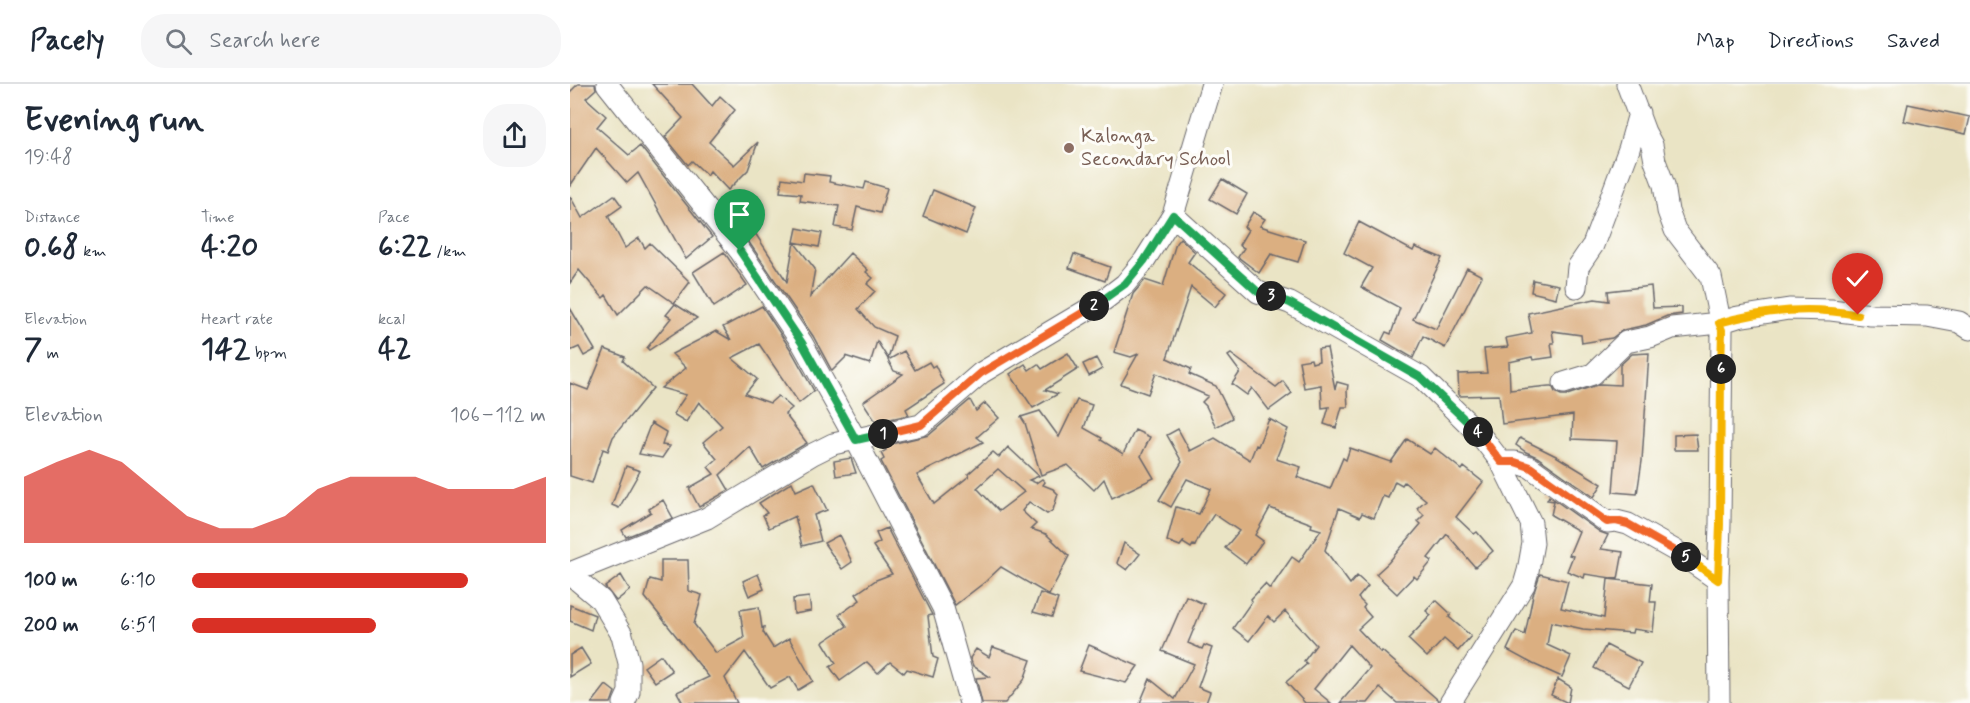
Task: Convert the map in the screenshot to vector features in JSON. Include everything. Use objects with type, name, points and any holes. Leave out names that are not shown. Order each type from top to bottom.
[{"type":"street","points":[[607,84],[740,251],[802,343],[856,440],[943,608],[970,703]]},
{"type":"street","points":[[643,703],[627,693],[629,663],[622,635],[601,600],[570,573],[707,518],[813,454],[834,444],[921,425],[981,373],[1104,300],[1125,284],[1144,261],[1173,215],[1212,84]]},
{"type":"street","points":[[1627,84],[1640,113],[1645,132],[1653,145],[1655,161],[1664,185],[1668,211],[1675,230],[1711,278],[1722,330],[1718,580],[1719,703]]},
{"type":"street","points":[[1576,287],[1578,267],[1593,245],[1640,113]]},
{"type":"street","points":[[1173,215],[1258,292],[1290,303],[1420,377],[1481,436],[1501,462],[1531,523],[1533,543],[1528,570],[1524,585],[1450,703]]},
{"type":"street","points":[[1564,383],[1593,374],[1626,342],[1650,337],[1672,327],[1719,323],[1738,317],[1789,309],[1831,310],[1871,315],[1927,316],[1959,322],[1970,329]]},
{"type":"street","points":[[1501,462],[1515,462],[1530,467],[1607,522],[1616,521],[1628,524],[1676,551],[1718,580]]},
{"type":"building","points":[[578,84],[595,84],[596,89],[586,98],[606,116],[597,127],[629,155],[640,146],[712,237],[686,259],[638,173],[627,183],[596,148],[570,186],[570,92]]},
{"type":"building","points":[[652,84],[692,84],[712,106],[720,96],[735,110],[709,142],[734,165],[758,142],[748,170],[728,190],[710,171],[707,175],[692,161],[688,165],[665,137],[683,118]]},
{"type":"building","points":[[1908,104],[1970,117],[1966,134],[1904,121]]},
{"type":"building","points":[[804,173],[830,176],[829,182],[864,189],[866,182],[887,188],[880,213],[857,207],[852,230],[835,227],[839,206],[800,201],[801,194],[780,192],[782,178],[803,181]]},
{"type":"building","points":[[1222,179],[1247,194],[1236,214],[1210,199]]},
{"type":"building","points":[[933,190],[976,208],[966,234],[923,216]]},
{"type":"building","points":[[614,195],[622,206],[608,216],[625,248],[639,238],[645,248],[650,243],[690,282],[674,303],[648,285],[618,315],[606,295],[603,298],[579,270],[570,283],[570,196],[582,218]]},
{"type":"building","points":[[1253,212],[1265,219],[1260,226],[1305,240],[1298,262],[1271,254],[1259,273],[1238,257],[1244,248],[1239,245],[1248,230],[1244,227]]},
{"type":"building","points":[[1359,222],[1413,251],[1415,247],[1442,258],[1413,319],[1436,329],[1467,268],[1482,276],[1445,348],[1423,336],[1413,358],[1382,340],[1386,332],[1391,334],[1400,308],[1361,287],[1372,268],[1344,253]]},
{"type":"building","points":[[797,228],[822,233],[819,247],[794,242]]},
{"type":"building","points":[[755,233],[787,282],[794,242],[815,269],[810,297],[850,253],[868,270],[866,272],[873,278],[867,284],[875,291],[858,309],[874,327],[895,336],[888,359],[877,341],[870,364],[845,356],[832,371],[813,336],[746,238]]},
{"type":"building","points":[[1180,238],[1195,252],[1188,262],[1226,293],[1215,307],[1191,287],[1167,358],[1191,369],[1189,374],[1216,386],[1232,418],[1216,427],[1202,402],[1208,396],[1156,373],[1148,394],[1121,384],[1138,354],[1131,357],[1114,352],[1133,294],[1145,280],[1163,286],[1176,243]]},
{"type":"building","points":[[724,252],[747,285],[714,307],[693,272]]},
{"type":"building","points":[[1074,254],[1110,267],[1105,281],[1069,268]]},
{"type":"building","points":[[1533,280],[1559,285],[1556,298],[1531,292]]},
{"type":"building","points":[[1651,286],[1653,308],[1682,307],[1682,314],[1667,316],[1646,325],[1623,330],[1612,338],[1582,343],[1581,335],[1552,331],[1553,357],[1533,360],[1532,357],[1509,362],[1510,390],[1552,386],[1555,392],[1567,395],[1600,384],[1620,385],[1620,365],[1632,354],[1649,353],[1642,461],[1637,494],[1613,492],[1617,441],[1572,439],[1573,415],[1502,424],[1499,395],[1459,396],[1458,374],[1487,373],[1484,349],[1508,347],[1506,338],[1532,333],[1528,313],[1595,299],[1609,301],[1608,291]]},
{"type":"building","points":[[675,304],[697,318],[649,350],[647,348],[671,318],[666,315]]},
{"type":"building","points":[[762,306],[814,391],[799,403],[759,344],[732,358],[757,379],[745,394],[770,403],[778,396],[792,408],[785,414],[807,443],[763,469],[750,447],[720,475],[729,490],[699,507],[689,488],[714,474],[708,467],[717,459],[703,442],[722,426],[699,402],[686,422],[673,414],[686,395],[661,388],[686,368],[672,354],[716,331],[731,340],[723,327]]},
{"type":"building","points":[[570,308],[595,350],[584,356],[579,347],[570,351]]},
{"type":"building","points":[[1327,348],[1335,389],[1337,382],[1348,385],[1348,407],[1342,407],[1336,428],[1324,424],[1329,407],[1322,408],[1321,385],[1304,388],[1299,361],[1311,359],[1312,363],[1319,361],[1318,349]]},
{"type":"building","points":[[605,349],[625,357],[623,361],[653,388],[613,437],[608,451],[603,449],[592,483],[570,476],[570,383],[588,390]]},
{"type":"building","points":[[904,351],[915,370],[929,362],[932,367],[935,365],[944,384],[906,409],[909,415],[876,422],[863,402],[903,374],[894,371],[888,360]]},
{"type":"building","points":[[1068,353],[1078,369],[1045,390],[1058,394],[1033,408],[1010,374],[1025,364],[1029,370],[1038,364],[1042,369]]},
{"type":"building","points":[[1231,354],[1276,387],[1283,381],[1292,393],[1269,410],[1252,388],[1247,395],[1232,384],[1240,372],[1228,356]]},
{"type":"building","points":[[1096,358],[1102,369],[1089,376],[1083,364]]},
{"type":"building","points":[[970,400],[976,411],[985,403],[999,418],[977,437],[983,442],[917,475],[934,504],[969,476],[968,474],[993,452],[999,457],[1008,447],[1039,476],[1029,480],[1036,483],[1042,479],[1045,482],[1043,485],[1058,494],[1053,510],[1047,514],[1029,502],[1022,511],[1036,524],[1031,529],[1046,534],[1069,556],[1049,595],[1001,567],[955,605],[881,461],[884,459],[881,453],[886,450],[883,446],[929,435]],"holes":[[[998,469],[1024,492],[999,511],[977,488]]]},
{"type":"building","points":[[1077,400],[1092,405],[1084,428],[1123,454],[1135,430],[1150,437],[1141,456],[1154,478],[1112,498],[1104,479],[1094,490],[1068,465],[1041,475],[1025,423],[1021,417],[1040,411],[1059,437]]},
{"type":"building","points":[[1269,419],[1288,429],[1276,459],[1301,467],[1297,477],[1330,489],[1343,458],[1346,460],[1350,448],[1391,462],[1407,439],[1430,454],[1435,448],[1462,470],[1464,467],[1483,482],[1456,517],[1474,534],[1477,532],[1493,551],[1475,567],[1447,534],[1428,558],[1432,561],[1417,579],[1414,576],[1397,594],[1376,574],[1421,524],[1418,521],[1424,515],[1417,508],[1426,500],[1404,482],[1402,485],[1395,481],[1388,498],[1383,496],[1374,518],[1362,513],[1360,517],[1339,508],[1325,550],[1350,584],[1357,576],[1368,586],[1358,598],[1365,605],[1363,608],[1371,617],[1358,629],[1381,653],[1382,651],[1438,700],[1437,703],[1397,703],[1380,688],[1368,703],[1340,703],[1370,668],[1349,645],[1314,689],[1331,703],[1305,703],[1286,682],[1307,664],[1304,661],[1316,645],[1285,611],[1274,622],[1268,616],[1249,641],[1233,628],[1252,601],[1251,599],[1265,584],[1270,589],[1292,557],[1299,562],[1321,530],[1311,527],[1312,524],[1270,508],[1255,535],[1263,541],[1246,564],[1225,548],[1239,531],[1214,514],[1195,546],[1191,548],[1183,543],[1184,541],[1180,546],[1167,541],[1176,507],[1199,514],[1211,489],[1187,479],[1171,507],[1159,500],[1182,462],[1167,435],[1178,429],[1190,451],[1215,438],[1250,460]]},
{"type":"building","points":[[651,423],[666,432],[662,445],[670,446],[662,458],[639,454]]},
{"type":"building","points":[[1696,434],[1698,450],[1674,450],[1674,435]]},
{"type":"building","points":[[1520,438],[1556,456],[1602,484],[1594,497],[1516,445]]},
{"type":"building","points":[[851,458],[856,473],[836,476],[834,461]]},
{"type":"building","points":[[626,466],[640,471],[619,508],[612,505]]},
{"type":"building","points":[[792,482],[796,491],[814,483],[827,510],[814,515],[821,541],[802,546],[795,516],[769,528],[763,515],[767,513],[759,503]]},
{"type":"building","points":[[1549,496],[1600,532],[1608,535],[1601,549],[1623,552],[1618,579],[1585,574],[1584,578],[1567,571],[1573,556],[1569,555],[1579,531],[1551,515],[1554,501],[1547,500]]},
{"type":"building","points":[[663,500],[673,518],[626,537],[622,530],[651,512],[649,509]]},
{"type":"building","points":[[887,528],[932,615],[928,616],[933,657],[938,659],[933,677],[907,669],[904,673],[890,662],[878,673],[867,662],[840,681],[830,667],[836,663],[823,642],[847,626],[839,615],[860,600],[856,594],[876,580],[892,574],[873,546],[880,542],[876,533]]},
{"type":"building","points":[[839,535],[852,562],[842,569],[824,543]]},
{"type":"building","points":[[1124,543],[1140,554],[1127,570],[1117,563]]},
{"type":"building","points":[[661,560],[688,560],[689,591],[702,595],[694,624],[716,653],[744,638],[740,610],[759,607],[763,632],[773,648],[789,638],[813,681],[798,690],[790,677],[770,688],[745,652],[725,678],[737,703],[683,703],[677,692],[709,677],[645,597],[650,579],[661,582]]},
{"type":"building","points":[[758,574],[764,589],[749,596],[743,581]]},
{"type":"building","points":[[1540,574],[1568,581],[1561,608],[1604,618],[1608,579],[1652,584],[1650,602],[1656,602],[1653,632],[1633,629],[1632,633],[1583,629],[1551,622],[1547,645],[1571,656],[1562,677],[1533,664],[1507,650],[1516,631],[1525,635]]},
{"type":"building","points":[[621,575],[630,590],[616,601],[605,587]]},
{"type":"building","points":[[1040,593],[1058,599],[1052,617],[1033,612]]},
{"type":"building","points":[[1186,596],[1204,604],[1188,643],[1202,649],[1204,645],[1212,648],[1198,687],[1210,692],[1206,703],[1140,703],[1150,679],[1175,699],[1194,664],[1162,651]]},
{"type":"building","points":[[809,597],[811,611],[794,614],[793,599]]},
{"type":"building","points":[[1436,600],[1451,614],[1449,617],[1471,636],[1458,651],[1444,639],[1427,657],[1408,639],[1431,615],[1426,611]]},
{"type":"building","points":[[570,605],[595,615],[591,630],[570,621]]},
{"type":"building","points":[[1089,645],[1138,666],[1126,683],[1079,671]]},
{"type":"building","points":[[1606,645],[1641,663],[1629,686],[1594,668]]},
{"type":"building","points":[[993,647],[1031,660],[1024,680],[1005,703],[982,703],[976,678],[990,677],[973,666],[970,658],[976,649],[989,657]]},
{"type":"building","points":[[581,648],[591,664],[570,677],[570,655]]},
{"type":"building","points":[[661,655],[672,671],[655,682],[644,667]]},
{"type":"building","points":[[1558,679],[1571,687],[1568,703],[1551,695]]},
{"type":"building","points":[[606,685],[615,692],[611,703],[592,703]]},
{"type":"place","name":"Kalonga Secondary School","points":[[1069,148]]},
{"type":"route","points":[[740,251],[802,343],[856,440],[921,425],[981,373],[1104,300],[1125,284],[1144,261],[1173,215],[1258,292],[1290,303],[1420,377],[1481,436],[1501,462],[1515,462],[1530,467],[1607,522],[1616,521],[1628,524],[1697,564],[1718,580],[1722,330],[1719,323],[1738,317],[1789,309],[1831,310],[1858,315]]}]
